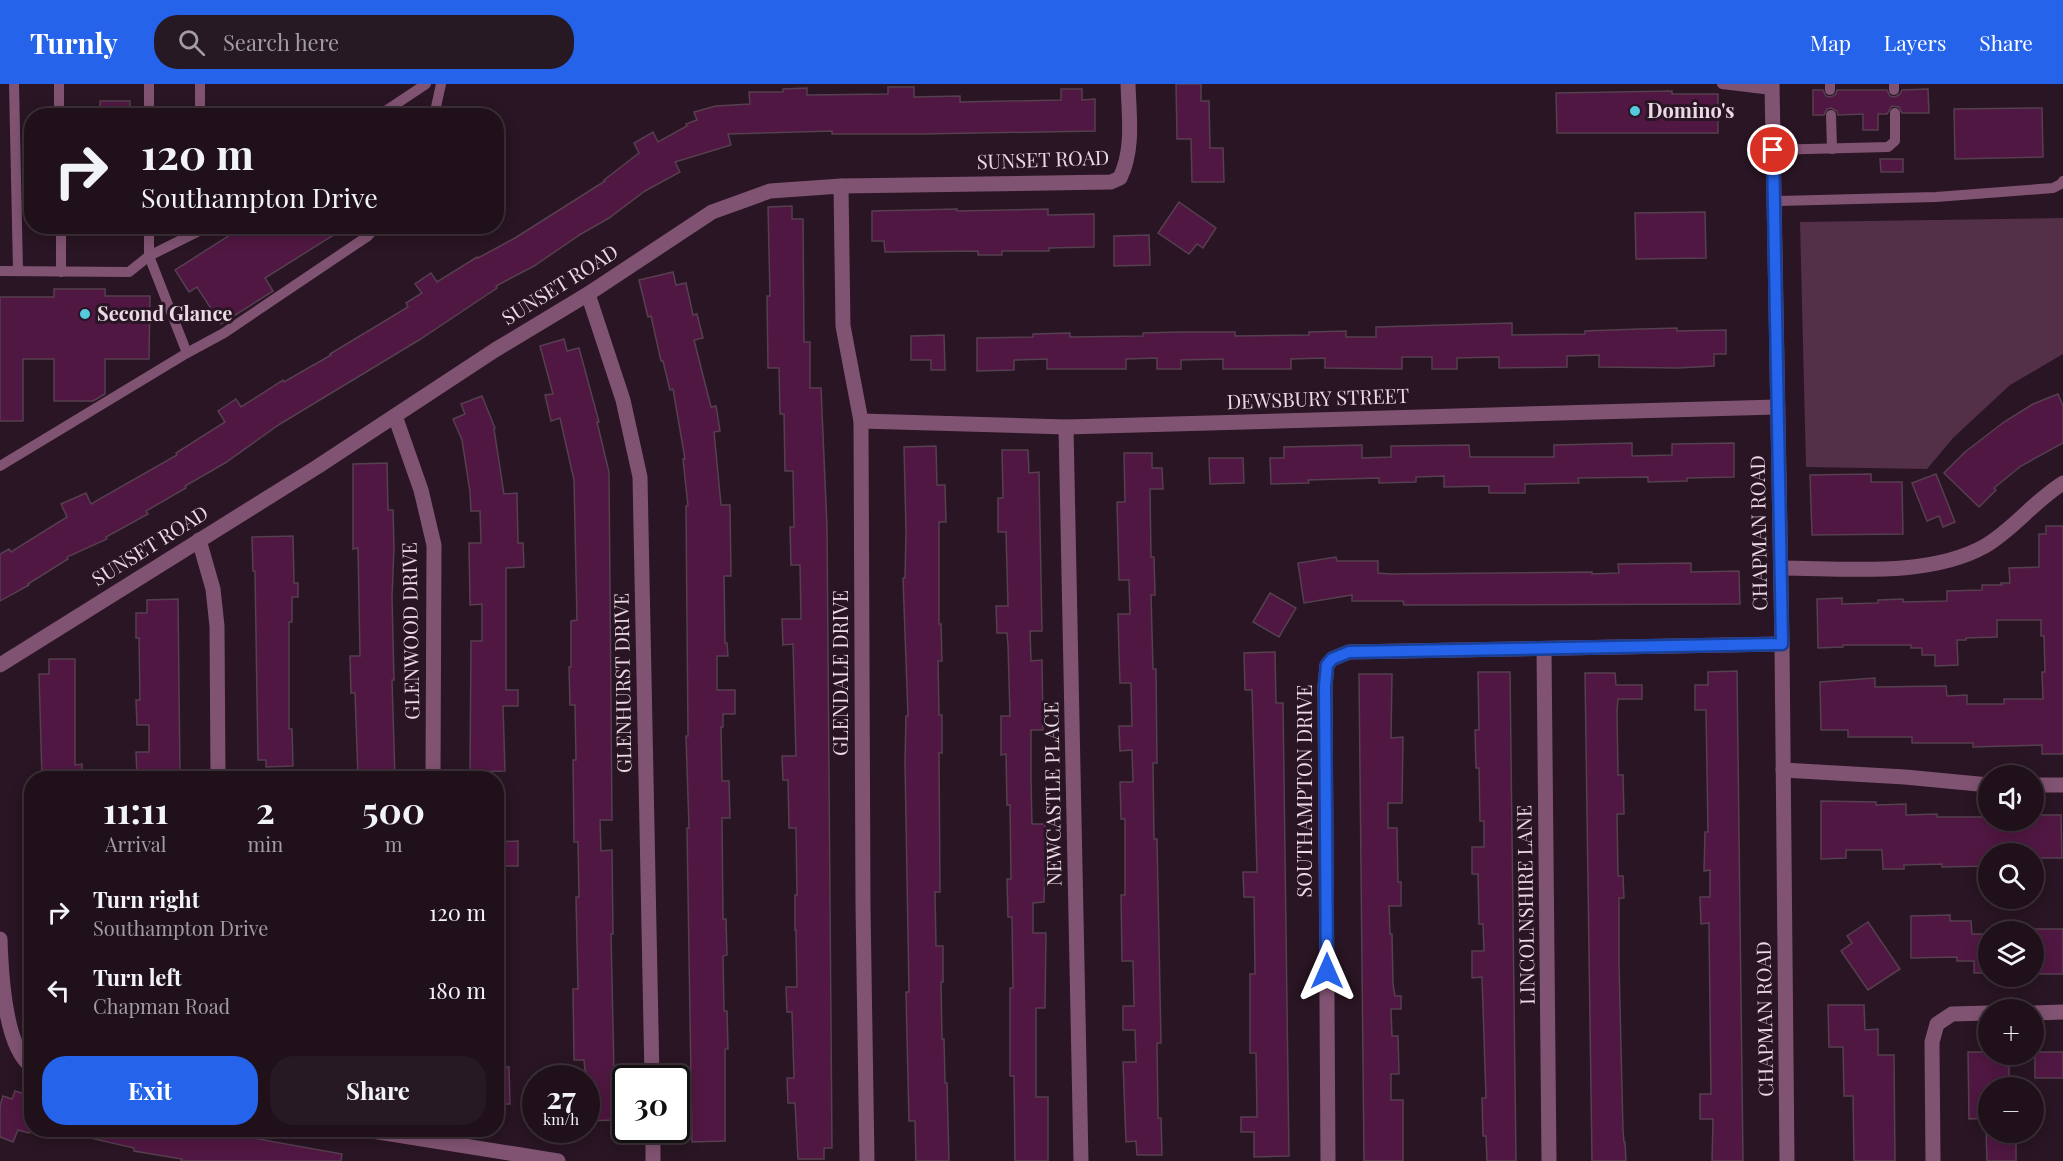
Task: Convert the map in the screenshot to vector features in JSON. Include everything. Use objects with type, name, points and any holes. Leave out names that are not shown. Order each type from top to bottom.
[{"type":"street","name":"SUNSET ROAD","points":[[0,664],[317,467],[712,212],[770,191],[841,186],[1110,182],[1120,178],[1129,153],[1128,84]]},
{"type":"street","name":"CHAPMAN ROAD","points":[[1772,87],[1781,568],[1787,1161]]},
{"type":"street","name":"GLENDALE DRIVE","points":[[841,186],[843,326],[861,421],[863,894],[867,1161]]},
{"type":"street","name":"GLENHURST DRIVE","points":[[588,294],[623,400],[640,477],[652,1065]]},
{"type":"street","name":"DEWSBURY STREET","points":[[861,421],[1066,427],[1777,407]]},
{"type":"street","name":"GLENWOOD DRIVE","points":[[395,416],[421,490],[434,545],[433,771]]},
{"type":"street","name":"NEWCASTLE PLACE","points":[[1066,427],[1082,1161]]},
{"type":"street","points":[[1781,568],[1920,566],[1953,559],[1984,546],[2009,529],[2052,490],[2063,483]]},
{"type":"street","points":[[199,540],[213,589],[217,626],[218,771]]},
{"type":"street","name":"SOUTHAMPTON DRIVE","points":[[1328,1161],[1325,698],[1327,665],[1332,659],[1349,652],[1782,644]]},
{"type":"street","name":"LINCOLNSHIRE LANE","points":[[1544,650],[1549,1161]]},
{"type":"street","points":[[1783,770],[1978,784]]},
{"type":"street","points":[[2044,785],[2063,785]]},
{"type":"street","points":[[0,939],[1,977],[10,1026],[24,1061]]},
{"type":"street","points":[[2044,1013],[2063,1012]]},
{"type":"street","points":[[1933,1161],[1932,1042],[1937,1024],[1952,1014],[1978,1013]]},
{"type":"street","points":[[436,1137],[558,1161]]},
{"type":"street","points":[[653,1143],[653,1161]]},
{"type":"lane","points":[[14,84],[18,272]]},
{"type":"lane","points":[[59,84],[60,108]]},
{"type":"lane","points":[[149,84],[149,108]]},
{"type":"lane","points":[[200,84],[200,108]]},
{"type":"lane","points":[[390,108],[426,84]]},
{"type":"lane","points":[[436,108],[441,84]]},
{"type":"lane","points":[[1722,84],[1772,87]]},
{"type":"lane","points":[[1773,150],[1888,147],[1895,141],[1895,113]]},
{"type":"lane","points":[[1831,115],[1832,149]]},
{"type":"lane","points":[[1773,201],[1936,197],[2053,188],[2063,181]]},
{"type":"lane","points":[[61,234],[61,272]]},
{"type":"lane","points":[[149,234],[149,256],[187,354]]},
{"type":"lane","points":[[0,271],[129,272],[149,256],[191,234]]},
{"type":"lane","points":[[0,466],[224,333],[370,234]]},
{"type":"shaded area","points":[[2063,218],[2063,354],[2010,385],[1953,438],[1927,469],[1806,467],[1800,222]]},
{"type":"building","points":[[1176,84],[1201,84],[1201,101],[1209,101],[1210,148],[1223,148],[1224,182],[1192,182],[1191,139],[1177,139]]},
{"type":"building","points":[[888,87],[914,87],[914,97],[960,96],[960,102],[1061,100],[1061,89],[1082,89],[1082,100],[1095,99],[1095,131],[832,134],[832,131],[728,134],[731,145],[675,162],[680,172],[645,191],[609,218],[534,266],[496,286],[497,288],[419,340],[280,424],[225,463],[146,511],[148,514],[106,537],[107,539],[67,557],[68,559],[29,585],[0,601],[0,554],[9,549],[11,552],[67,517],[61,504],[86,493],[91,504],[177,455],[176,453],[225,422],[218,411],[236,399],[241,407],[408,307],[406,303],[422,293],[415,284],[431,273],[437,282],[477,257],[515,238],[605,181],[639,153],[634,143],[653,132],[658,142],[687,126],[686,124],[697,120],[694,112],[716,106],[750,104],[749,92],[783,92],[783,89],[807,88],[807,95],[888,94]]},
{"type":"building","points":[[1928,89],[1929,113],[1902,113],[1899,107],[1892,106],[1887,114],[1878,114],[1878,130],[1863,130],[1863,114],[1838,115],[1837,111],[1831,108],[1827,109],[1824,115],[1813,115],[1813,90],[1823,90],[1826,96],[1831,97],[1836,94],[1837,90],[1887,90],[1890,96],[1895,97],[1902,90]]},
{"type":"building","points":[[1672,91],[1672,94],[1718,94],[1718,133],[1557,133],[1556,93]]},
{"type":"building","points":[[100,101],[130,101],[130,108],[100,108]]},
{"type":"building","points":[[2042,108],[2043,157],[1955,159],[1954,109]]},
{"type":"building","points":[[1880,159],[1903,159],[1903,172],[1881,172]]},
{"type":"building","points":[[1179,202],[1216,228],[1203,248],[1197,244],[1189,254],[1158,233]]},
{"type":"building","points":[[792,206],[792,219],[803,219],[804,342],[810,342],[810,388],[821,388],[827,527],[832,1148],[824,1148],[824,1159],[798,1159],[795,1103],[788,1103],[787,1078],[794,1078],[792,1012],[787,1012],[786,987],[797,987],[796,828],[789,828],[788,780],[783,780],[782,756],[796,756],[793,644],[783,645],[782,619],[801,619],[800,565],[791,565],[790,527],[794,527],[793,471],[785,471],[784,414],[780,414],[779,368],[768,368],[767,296],[770,296],[768,207]]},
{"type":"building","points":[[957,209],[957,211],[1048,209],[1048,215],[1094,214],[1094,247],[1049,248],[1049,251],[1002,251],[1002,255],[978,255],[978,251],[885,252],[884,241],[872,241],[872,211]]},
{"type":"building","points":[[1705,212],[1706,258],[1636,259],[1635,213]]},
{"type":"building","points":[[231,234],[335,234],[265,278],[273,291],[221,324],[197,287],[189,292],[175,270]]},
{"type":"building","points":[[1149,235],[1150,265],[1114,266],[1114,236]]},
{"type":"building","points":[[673,272],[676,285],[686,283],[693,315],[697,314],[703,338],[694,340],[711,407],[716,406],[720,431],[714,432],[721,505],[730,505],[731,576],[724,576],[725,643],[727,643],[728,656],[717,656],[717,690],[735,690],[735,714],[723,714],[723,727],[721,727],[722,781],[729,781],[730,818],[722,818],[723,919],[726,919],[727,955],[723,956],[724,1011],[727,1011],[728,1049],[725,1049],[725,1141],[692,1142],[686,736],[688,736],[686,506],[688,506],[683,459],[685,459],[673,389],[670,390],[639,280]]},
{"type":"building","points":[[54,289],[105,289],[105,296],[150,296],[149,359],[105,359],[105,394],[93,401],[54,401],[54,359],[23,359],[23,421],[0,421],[0,297],[54,297]]},
{"type":"building","points":[[1512,323],[1512,335],[1585,334],[1585,331],[1677,328],[1677,331],[1726,330],[1726,354],[1714,354],[1714,366],[1678,368],[1599,367],[1599,355],[1567,356],[1567,367],[1499,368],[1499,357],[1457,358],[1457,369],[1432,369],[1432,357],[1402,357],[1402,369],[1325,368],[1325,358],[1291,359],[1291,369],[1223,369],[1223,359],[1181,360],[1181,369],[1157,369],[1157,358],[1126,359],[1126,369],[1047,369],[1047,359],[1014,360],[1014,370],[977,371],[977,338],[1033,337],[1033,334],[1070,333],[1070,337],[1143,336],[1143,333],[1180,332],[1235,332],[1235,336],[1309,335],[1309,332],[1346,331],[1346,337],[1376,337],[1376,327]]},
{"type":"building","points":[[944,335],[945,370],[931,370],[931,360],[911,360],[911,336]]},
{"type":"building","points":[[564,339],[567,351],[579,348],[599,422],[597,422],[609,472],[612,820],[600,820],[601,851],[612,850],[614,1065],[612,1065],[612,1120],[600,1121],[600,1065],[584,1065],[584,1060],[574,1060],[573,989],[578,989],[576,897],[579,897],[578,842],[574,842],[575,705],[570,705],[569,667],[571,667],[571,621],[577,620],[574,480],[560,418],[551,421],[545,395],[553,394],[540,346]]},
{"type":"building","points":[[2058,394],[2063,406],[2063,443],[2021,466],[1994,488],[1996,490],[1979,507],[1944,473],[1965,452],[2004,422],[2033,404]]},
{"type":"building","points":[[482,396],[495,428],[504,494],[517,493],[518,543],[523,543],[524,567],[506,568],[506,690],[518,690],[518,706],[503,706],[505,771],[470,771],[471,641],[482,641],[482,604],[470,605],[469,543],[481,543],[480,511],[471,511],[462,440],[453,419],[465,414],[461,404]]},
{"type":"building","points":[[1632,443],[1632,456],[1672,455],[1672,444],[1734,443],[1734,477],[1648,482],[1648,477],[1578,478],[1579,483],[1525,484],[1525,493],[1489,493],[1489,486],[1444,487],[1444,476],[1416,477],[1416,482],[1379,483],[1379,478],[1308,480],[1309,483],[1271,484],[1270,458],[1284,458],[1284,447],[1362,445],[1362,458],[1391,457],[1391,446],[1469,445],[1470,457],[1554,457],[1554,445]]},
{"type":"building","points":[[936,446],[937,485],[945,485],[946,522],[939,522],[939,624],[941,624],[942,661],[938,661],[942,753],[939,753],[940,892],[935,892],[936,946],[943,946],[942,1039],[944,1039],[945,1083],[947,1083],[949,1161],[916,1161],[915,1121],[909,1121],[906,992],[909,992],[905,763],[906,716],[908,716],[903,578],[905,578],[906,533],[904,447]]},
{"type":"building","points":[[1002,450],[1028,450],[1029,473],[1039,472],[1042,631],[1030,631],[1031,661],[1042,660],[1043,730],[1031,730],[1031,781],[1032,824],[1045,824],[1044,902],[1033,903],[1033,933],[1046,933],[1045,1008],[1036,1008],[1036,1097],[1048,1097],[1048,1161],[1015,1161],[1014,1076],[1010,1076],[1010,988],[1013,988],[1012,917],[1008,917],[1007,879],[1011,879],[1010,805],[1007,805],[1006,754],[1001,755],[1001,716],[1010,716],[1008,645],[1007,633],[997,633],[996,606],[1008,606],[1006,532],[998,532],[998,498],[1003,498]]},
{"type":"building","points":[[1124,453],[1152,453],[1152,468],[1162,468],[1163,489],[1150,489],[1151,557],[1154,557],[1155,595],[1151,595],[1153,669],[1156,669],[1157,763],[1153,763],[1154,839],[1157,839],[1161,1043],[1157,1043],[1158,1118],[1161,1118],[1162,1155],[1137,1155],[1136,1141],[1126,1142],[1123,1062],[1136,1062],[1135,1030],[1123,1030],[1123,1006],[1134,1006],[1133,961],[1122,961],[1121,895],[1125,895],[1125,819],[1121,819],[1120,782],[1133,782],[1132,750],[1120,751],[1119,726],[1132,726],[1131,683],[1120,683],[1119,652],[1118,614],[1130,614],[1129,580],[1119,580],[1117,502],[1125,502]]},
{"type":"building","points":[[1209,458],[1243,458],[1244,483],[1210,484]]},
{"type":"building","points":[[387,463],[388,510],[393,510],[394,548],[392,597],[394,680],[392,680],[395,771],[358,771],[355,693],[351,693],[350,656],[360,656],[358,548],[353,549],[353,464]]},
{"type":"building","points":[[1871,474],[1871,482],[1902,482],[1903,534],[1812,535],[1810,475]]},
{"type":"building","points":[[1936,474],[1955,522],[1943,527],[1939,516],[1927,521],[1912,483]]},
{"type":"building","points":[[2046,526],[2063,526],[2063,754],[2042,754],[2042,745],[1973,747],[1973,743],[1912,743],[1912,737],[1848,737],[1848,730],[1821,730],[1820,682],[1875,678],[1875,687],[1946,686],[1947,696],[1967,695],[1967,704],[2004,704],[2004,699],[2043,699],[2042,672],[2045,672],[2041,620],[1997,620],[1997,637],[1957,640],[1958,665],[1935,666],[1935,655],[1922,655],[1922,648],[1911,648],[1911,645],[1843,645],[1843,647],[1818,648],[1817,599],[1842,598],[1842,604],[1878,603],[1878,600],[1903,599],[1903,602],[1947,601],[1947,591],[1982,590],[1982,585],[2010,583],[2009,568],[2039,567],[2039,534],[2046,534]]},
{"type":"building","points":[[293,536],[294,583],[298,583],[298,597],[292,597],[292,622],[289,622],[289,729],[292,729],[293,766],[266,767],[266,760],[258,760],[255,571],[253,571],[252,537]]},
{"type":"building","points":[[1336,557],[1337,561],[1378,561],[1378,573],[1391,574],[1592,572],[1592,574],[1619,573],[1618,564],[1691,563],[1691,572],[1739,571],[1740,604],[1404,605],[1403,601],[1352,601],[1352,595],[1304,603],[1298,563]]},
{"type":"building","points":[[1270,593],[1296,608],[1279,637],[1253,622]]},
{"type":"building","points":[[178,599],[180,771],[137,771],[136,752],[149,752],[149,725],[137,725],[136,700],[140,700],[139,638],[136,638],[136,613],[147,613],[147,600]]},
{"type":"building","points":[[1275,652],[1276,703],[1283,703],[1289,1156],[1254,1157],[1254,1132],[1241,1132],[1241,1117],[1257,1117],[1256,1053],[1250,1053],[1250,974],[1255,974],[1254,897],[1244,897],[1243,872],[1257,872],[1252,690],[1245,690],[1244,653]]},
{"type":"building","points":[[49,659],[75,659],[75,765],[82,764],[82,771],[42,771],[39,674],[49,674]]},
{"type":"building","points":[[1737,671],[1743,1161],[1712,1161],[1713,1119],[1700,1119],[1700,1094],[1711,1094],[1709,923],[1701,924],[1700,897],[1710,897],[1710,870],[1704,871],[1705,832],[1708,832],[1706,710],[1695,710],[1695,685],[1708,685],[1708,672]]},
{"type":"building","points":[[1478,672],[1510,672],[1516,1161],[1487,1161],[1486,1136],[1483,1136],[1482,1098],[1486,1098],[1482,977],[1472,978],[1472,951],[1484,951],[1483,924],[1479,924],[1478,874],[1472,874],[1472,847],[1484,847],[1484,821],[1480,821],[1479,768],[1476,768],[1475,730],[1479,730]]},
{"type":"building","points":[[1585,673],[1615,673],[1616,685],[1642,685],[1642,699],[1618,699],[1617,711],[1618,775],[1623,775],[1624,814],[1617,814],[1618,876],[1623,876],[1624,898],[1619,898],[1619,964],[1623,1130],[1626,1161],[1592,1161]]},
{"type":"building","points":[[1359,674],[1392,674],[1391,738],[1403,737],[1402,803],[1388,803],[1388,828],[1397,828],[1398,882],[1401,882],[1401,906],[1389,906],[1393,984],[1395,996],[1401,996],[1401,1009],[1391,1009],[1392,1036],[1398,1036],[1399,1074],[1391,1074],[1391,1100],[1403,1100],[1403,1161],[1364,1161]]},
{"type":"building","points":[[1821,801],[1876,802],[1876,805],[1906,804],[1906,815],[1937,814],[1937,817],[1978,817],[1978,831],[2044,831],[2044,815],[2061,815],[2062,858],[2044,858],[2044,843],[1978,843],[1978,866],[1904,865],[1904,869],[1883,869],[1882,850],[1846,850],[1846,858],[1821,859]]},
{"type":"building","points":[[518,841],[518,866],[504,866],[504,842]]},
{"type":"building","points":[[1950,915],[1950,921],[1971,921],[1972,934],[1978,934],[1978,973],[1974,973],[1974,961],[1957,961],[1957,957],[1911,958],[1911,916]]},
{"type":"building","points":[[1868,922],[1900,969],[1868,990],[1841,951],[1852,943],[1847,936]]},
{"type":"building","points":[[2044,929],[2063,929],[2063,974],[2044,974]]},
{"type":"building","points":[[1828,1005],[1864,1005],[1865,1030],[1878,1029],[1878,1055],[1894,1055],[1895,1161],[1854,1161],[1853,1096],[1844,1096],[1843,1047],[1829,1047]]},
{"type":"building","points":[[1968,1052],[1978,1052],[1978,1065],[2009,1066],[2009,1077],[1978,1077],[1978,1119],[1969,1119]]},
{"type":"building","points":[[2044,1052],[2063,1052],[2063,1078],[2035,1077],[2035,1065],[2044,1065]]},
{"type":"building","points":[[504,1067],[509,1067],[510,1104],[504,1104]]},
{"type":"building","points":[[15,1091],[24,1094],[24,1132],[18,1130],[13,1142],[0,1137],[0,1106],[3,1096],[12,1099]]},
{"type":"building","points":[[86,1137],[246,1137],[342,1154],[341,1161],[181,1161],[182,1159],[134,1151],[134,1148]]},
{"type":"building","points":[[1986,1143],[2016,1143],[2016,1161],[1987,1161]]},
{"type":"place","name":"Domino's","points":[[1635,111]]},
{"type":"place","name":"Second Glance","points":[[85,314]]},
{"type":"route","points":[[1327,971],[1325,686],[1327,665],[1332,659],[1349,652],[1380,650],[1544,650],[1782,644],[1773,150]]}]
